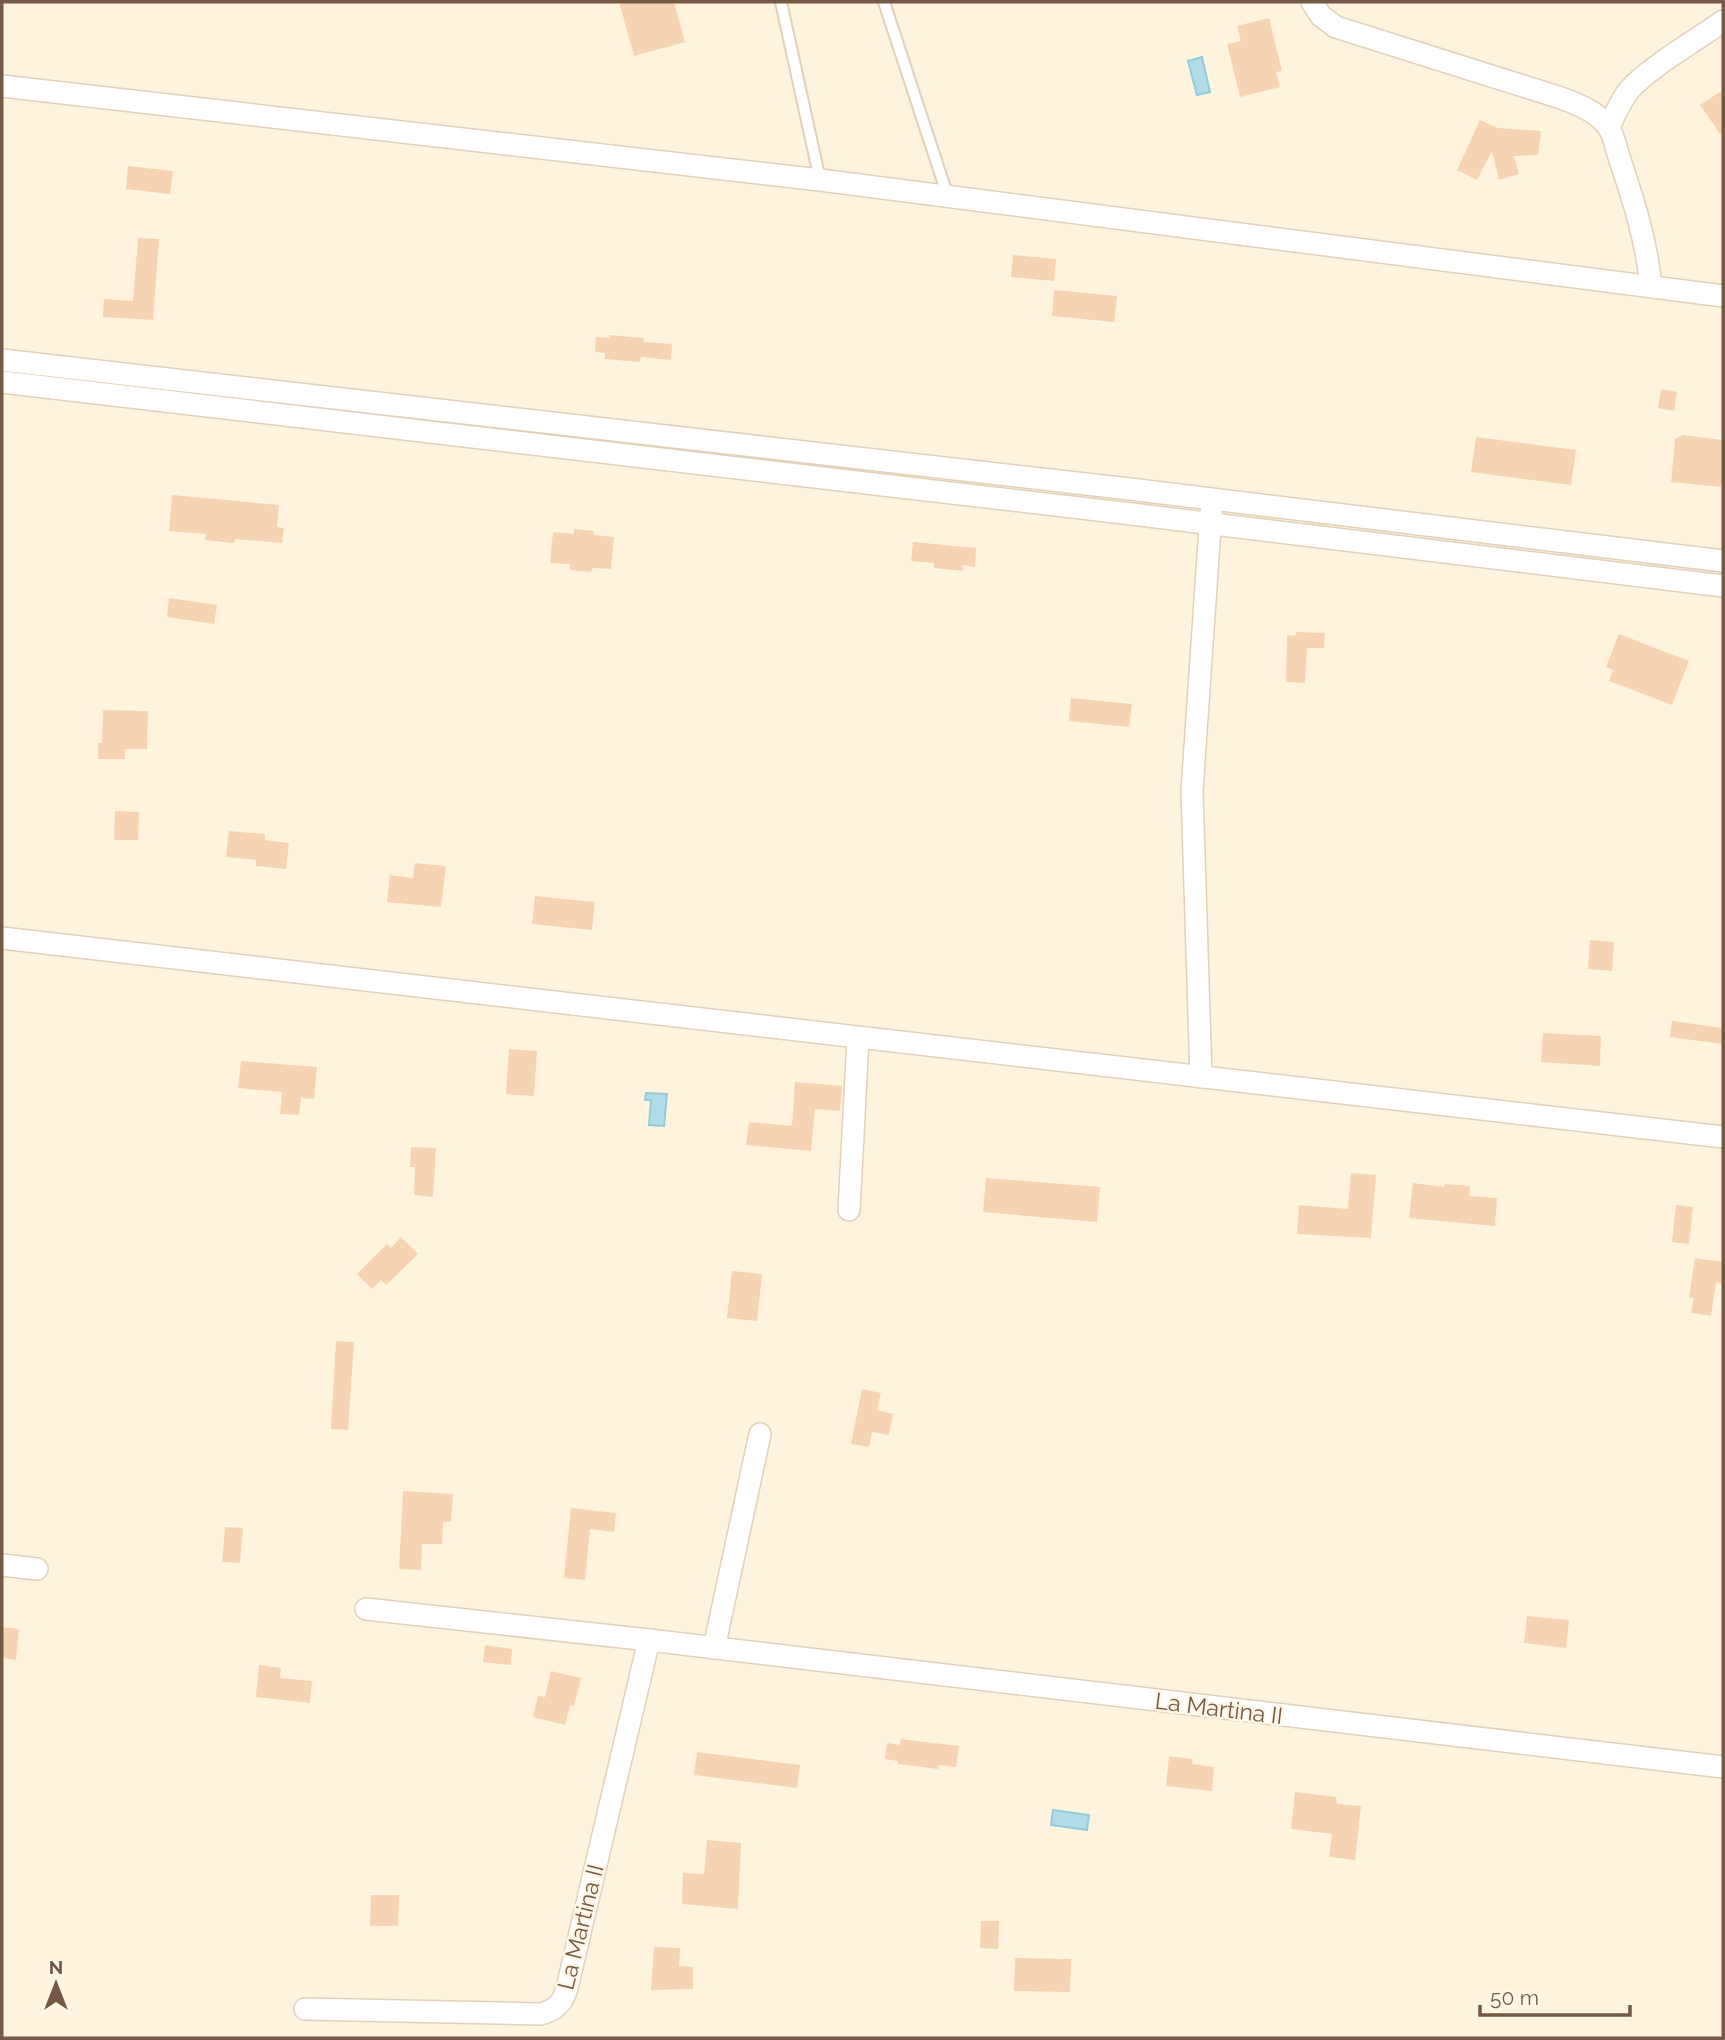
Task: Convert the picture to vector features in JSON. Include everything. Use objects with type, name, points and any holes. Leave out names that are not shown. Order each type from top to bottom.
[{"type":"street","points":[[1312,2],[1321,16],[1336,27],[1558,97],[1587,110],[1609,127],[1633,200],[1649,265],[1651,287]]},
{"type":"street","points":[[1609,127],[1630,89],[1723,21]]},
{"type":"street","points":[[2,86],[820,180],[1723,296]]},
{"type":"street","points":[[2,360],[1723,561]]},
{"type":"street","points":[[2,382],[1723,586]]},
{"type":"street","points":[[1201,1077],[1192,791],[1212,500]]},
{"type":"street","points":[[2,938],[1723,1137]]},
{"type":"street","points":[[849,1210],[858,1039]]},
{"type":"street","points":[[714,1648],[760,1434]]},
{"type":"street","points":[[2,1565],[37,1569]]},
{"type":"street","name":"La Martina II","points":[[366,1609],[1723,1767]]},
{"type":"street","name":"La Martina II","points":[[305,2009],[540,2014],[561,2003],[649,1640]]},
{"type":"lane","points":[[781,2],[820,180]]},
{"type":"lane","points":[[884,2],[948,197]]},
{"type":"water","points":[[1202,57],[1210,92],[1197,95],[1188,61]]},
{"type":"water","points":[[646,1093],[667,1094],[664,1126],[649,1125],[651,1100],[645,1100]]},
{"type":"water","points":[[1053,1810],[1089,1815],[1087,1830],[1051,1825]]},
{"type":"building","points":[[619,2],[674,2],[685,42],[634,56]]},
{"type":"building","points":[[1269,18],[1282,71],[1276,72],[1280,87],[1240,97],[1227,44],[1241,41],[1237,26]]},
{"type":"building","points":[[1723,90],[1723,138],[1700,105]]},
{"type":"building","points":[[1480,120],[1498,128],[1541,131],[1538,155],[1514,156],[1519,174],[1499,180],[1492,151],[1477,180],[1457,170]]},
{"type":"building","points":[[128,166],[173,171],[170,194],[126,189]]},
{"type":"building","points":[[138,238],[159,239],[153,320],[103,317],[104,299],[133,301]]},
{"type":"building","points":[[1013,255],[1056,259],[1054,281],[1011,277]]},
{"type":"building","points":[[1054,290],[1117,296],[1114,322],[1052,316]]},
{"type":"building","points":[[609,335],[644,338],[643,342],[672,344],[671,360],[641,357],[640,362],[605,359],[605,353],[595,352],[596,337],[609,338]]},
{"type":"building","points":[[1661,389],[1677,392],[1674,411],[1658,408]]},
{"type":"building","points":[[1683,435],[1723,440],[1721,487],[1671,482],[1675,439]]},
{"type":"building","points":[[1476,437],[1576,450],[1571,485],[1471,472]]},
{"type":"building","points":[[172,495],[279,505],[277,527],[284,528],[282,543],[235,539],[234,543],[205,540],[206,534],[169,531]]},
{"type":"building","points":[[574,529],[614,537],[611,569],[592,568],[591,572],[570,570],[570,564],[550,563],[553,532],[574,534]]},
{"type":"building","points":[[913,542],[976,548],[975,567],[963,565],[963,571],[934,568],[934,563],[911,561]]},
{"type":"building","points":[[169,598],[217,605],[214,624],[167,617]]},
{"type":"building","points":[[1296,632],[1325,633],[1324,648],[1307,648],[1305,683],[1286,682],[1287,635],[1295,636]]},
{"type":"building","points":[[1619,634],[1689,661],[1672,705],[1609,681],[1613,670],[1606,667]]},
{"type":"building","points":[[1071,698],[1132,704],[1129,727],[1069,721]]},
{"type":"building","points":[[103,710],[148,711],[147,749],[125,749],[125,759],[98,759],[98,743],[102,743]]},
{"type":"building","points":[[115,811],[139,812],[138,840],[114,840]]},
{"type":"building","points":[[229,831],[265,834],[265,840],[289,843],[286,869],[256,866],[256,860],[226,857]]},
{"type":"building","points":[[415,863],[446,866],[441,907],[387,902],[390,875],[413,878]]},
{"type":"building","points":[[535,896],[595,902],[592,930],[532,924]]},
{"type":"building","points":[[1590,940],[1614,942],[1612,971],[1588,969]]},
{"type":"building","points":[[1672,1021],[1723,1028],[1723,1044],[1670,1037]]},
{"type":"building","points":[[1543,1033],[1601,1036],[1600,1066],[1541,1062]]},
{"type":"building","points":[[509,1049],[537,1051],[534,1096],[506,1094]]},
{"type":"building","points":[[241,1061],[317,1067],[314,1099],[301,1098],[299,1115],[280,1114],[282,1092],[238,1088]]},
{"type":"building","points":[[795,1082],[842,1086],[840,1111],[815,1109],[811,1151],[746,1145],[749,1122],[792,1126]]},
{"type":"building","points":[[411,1147],[436,1148],[433,1197],[414,1195],[415,1167],[410,1167]]},
{"type":"building","points":[[1351,1173],[1376,1175],[1371,1238],[1297,1234],[1299,1205],[1348,1209]]},
{"type":"building","points":[[986,1178],[1100,1187],[1097,1222],[983,1212]]},
{"type":"building","points":[[1413,1183],[1444,1187],[1445,1184],[1470,1186],[1469,1196],[1497,1198],[1495,1226],[1409,1218]]},
{"type":"building","points":[[1676,1205],[1693,1207],[1689,1244],[1672,1242]]},
{"type":"building","points":[[401,1237],[418,1254],[386,1285],[381,1280],[372,1289],[357,1274],[387,1244],[391,1248]]},
{"type":"building","points":[[1695,1258],[1723,1262],[1723,1284],[1716,1282],[1711,1316],[1691,1313],[1694,1298],[1689,1297]]},
{"type":"building","points":[[732,1271],[762,1274],[757,1321],[727,1318]]},
{"type":"building","points":[[336,1341],[354,1342],[348,1430],[331,1429]]},
{"type":"building","points":[[862,1389],[881,1393],[877,1410],[893,1414],[889,1435],[872,1432],[869,1447],[851,1444]]},
{"type":"building","points":[[403,1491],[453,1494],[451,1522],[443,1522],[442,1544],[422,1544],[421,1570],[399,1569]]},
{"type":"building","points":[[571,1508],[616,1513],[614,1532],[590,1529],[585,1580],[564,1578]]},
{"type":"building","points":[[225,1527],[243,1528],[240,1563],[222,1562]]},
{"type":"building","points":[[1527,1616],[1569,1620],[1566,1648],[1524,1643]]},
{"type":"building","points":[[2,1627],[19,1629],[16,1660],[2,1658]]},
{"type":"building","points":[[485,1645],[512,1649],[511,1665],[483,1662]]},
{"type":"building","points":[[259,1665],[281,1668],[280,1678],[312,1681],[310,1703],[256,1697]]},
{"type":"building","points":[[551,1671],[581,1678],[574,1706],[570,1705],[565,1725],[533,1717],[538,1696],[545,1697]]},
{"type":"building","points":[[901,1739],[959,1746],[956,1767],[939,1765],[938,1769],[898,1764],[898,1761],[885,1759],[887,1743],[900,1745]]},
{"type":"building","points":[[697,1752],[800,1765],[797,1788],[694,1775]]},
{"type":"building","points":[[1169,1756],[1193,1759],[1192,1764],[1214,1767],[1212,1791],[1166,1786]]},
{"type":"building","points":[[1295,1792],[1336,1797],[1337,1804],[1361,1806],[1355,1860],[1329,1857],[1332,1834],[1291,1829]]},
{"type":"building","points":[[707,1840],[741,1843],[738,1909],[682,1904],[683,1873],[704,1874]]},
{"type":"building","points":[[371,1895],[399,1895],[398,1926],[370,1926]]},
{"type":"building","points":[[981,1921],[999,1921],[998,1949],[980,1948]]},
{"type":"building","points":[[654,1947],[680,1948],[679,1966],[693,1967],[693,1989],[651,1990]]},
{"type":"building","points":[[1015,1958],[1071,1959],[1070,1992],[1014,1991]]}]
